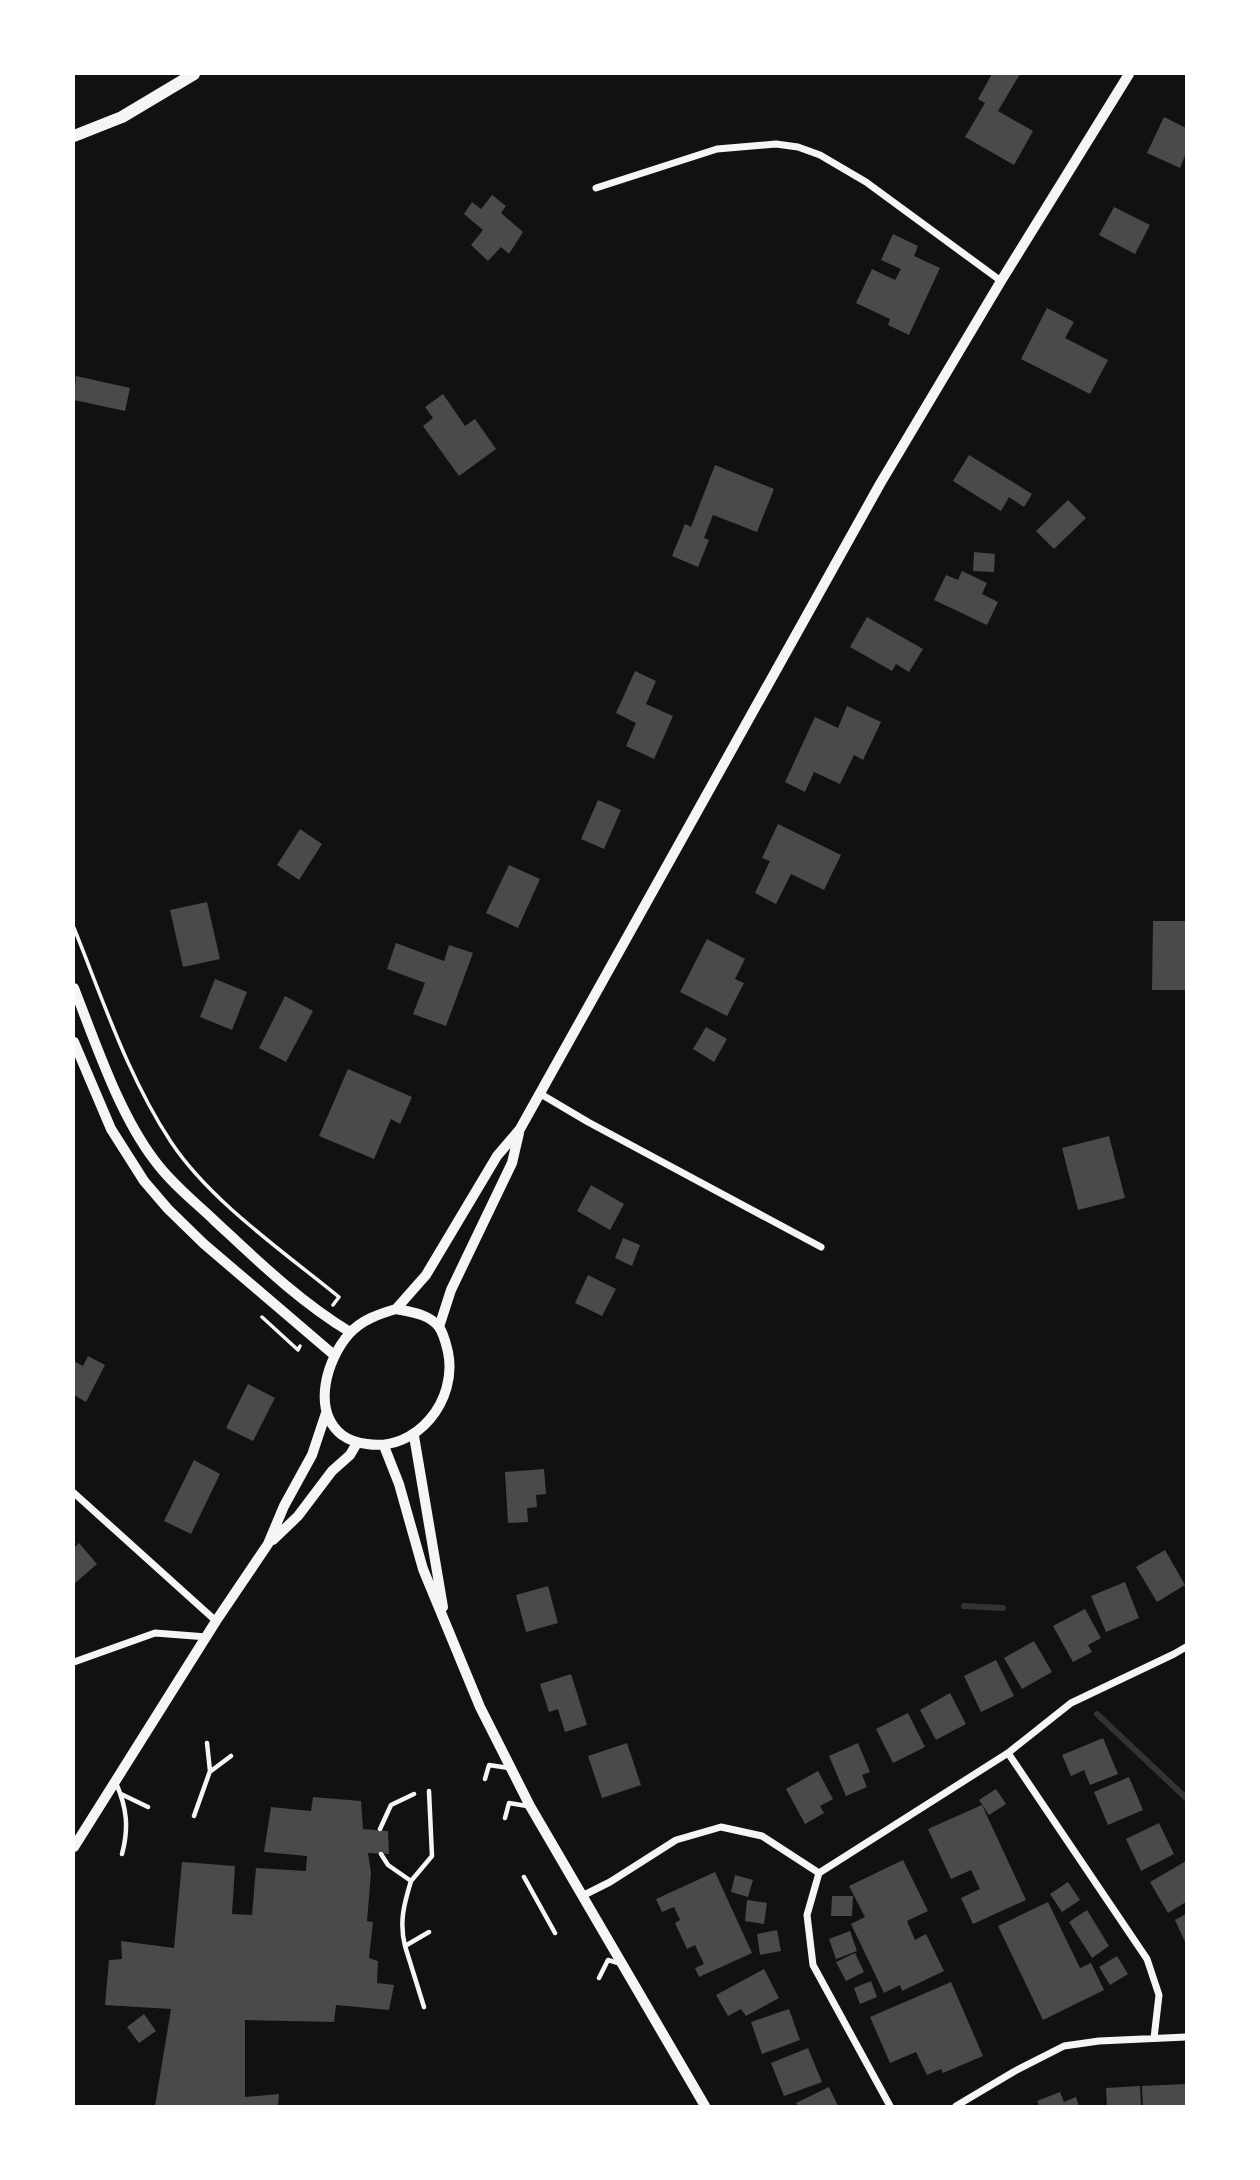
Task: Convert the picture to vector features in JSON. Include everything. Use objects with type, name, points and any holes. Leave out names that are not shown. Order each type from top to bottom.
[{"type":"main road","points":[[74,136],[121,117],[194,74]]},
{"type":"street","points":[[439,1327],[451,1290],[512,1163],[520,1129],[538,1092],[880,484],[1129,74]]},
{"type":"street","points":[[596,188],[693,159],[717,149],[776,144],[798,148],[820,155],[866,182],[1001,282]]},
{"type":"street","points":[[74,988],[129,1118],[155,1161],[174,1183],[274,1276],[324,1316],[351,1332]]},
{"type":"street","points":[[74,1042],[111,1129],[144,1181],[204,1244],[334,1355]]},
{"type":"street","points":[[538,1092],[588,1122],[821,1247]]},
{"type":"street","points":[[74,1847],[216,1621],[268,1545],[284,1506],[312,1455],[326,1413],[326,1387],[334,1355],[351,1332],[372,1317],[396,1309],[426,1276],[497,1156],[520,1129]]},
{"type":"street","points":[[326,1413],[341,1434],[357,1443],[384,1446],[414,1436],[436,1413],[447,1386],[451,1364],[446,1342],[439,1327],[423,1315],[396,1309]]},
{"type":"street","points":[[414,1436],[446,1624]]},
{"type":"street","points":[[268,1545],[298,1517],[357,1443]]},
{"type":"street","points":[[384,1446],[399,1483],[423,1570],[480,1707],[530,1805],[705,2106]]},
{"type":"street","points":[[74,1493],[216,1621]]},
{"type":"street","points":[[74,1662],[155,1633],[207,1637]]},
{"type":"street","points":[[890,2106],[813,1965],[807,1914],[819,1873],[1008,1754],[1071,1703],[1186,1647]]},
{"type":"street","points":[[1008,1754],[1147,1959],[1159,1995],[1154,2038]]},
{"type":"street","points":[[582,1896],[610,1882],[676,1840],[721,1827],[762,1836],[819,1873]]},
{"type":"street","points":[[956,2106],[1064,2046],[1099,2041],[1186,2037]]},
{"type":"lane","points":[[194,1816],[210,1771],[206,1743]]},
{"type":"lane","points":[[210,1771],[231,1756]]},
{"type":"lane","points":[[485,1779],[488,1765],[510,1768]]},
{"type":"lane","points":[[116,1782],[128,1831],[122,1854]]},
{"type":"lane","points":[[424,2007],[402,1934],[402,1912],[411,1881],[432,1856],[429,1791]]},
{"type":"lane","points":[[121,1794],[148,1807]]},
{"type":"lane","points":[[380,1829],[391,1805],[414,1794]]},
{"type":"lane","points":[[505,1818],[509,1803],[530,1805]]},
{"type":"lane","points":[[380,1854],[388,1865],[411,1881]]},
{"type":"lane","points":[[524,1877],[555,1933]]},
{"type":"lane","points":[[405,1945],[429,1932]]},
{"type":"lane","points":[[599,1978],[608,1960],[622,1965]]},
{"type":"path","points":[[74,929],[133,1072],[171,1143],[216,1195],[339,1297],[324,1316]]},
{"type":"path","points":[[298,1349],[310,1334]]},
{"type":"building","points":[[992,74],[1020,74],[998,111],[1033,131],[1014,165],[965,137],[985,103],[978,99]]},
{"type":"building","points":[[1164,117],[1186,128],[1186,153],[1180,168],[1147,153]]},
{"type":"building","points":[[492,195],[506,206],[501,213],[523,232],[509,254],[501,247],[488,261],[471,245],[483,230],[464,214],[472,202],[481,209]]},
{"type":"building","points":[[1114,207],[1150,225],[1135,254],[1099,235]]},
{"type":"building","points":[[893,234],[918,246],[914,256],[940,268],[909,335],[888,325],[890,319],[856,303],[872,269],[895,280],[901,269],[881,260]]},
{"type":"building","points":[[1047,308],[1074,322],[1065,338],[1108,360],[1090,394],[1021,359]]},
{"type":"building","points":[[76,376],[130,388],[125,411],[74,400]]},
{"type":"building","points":[[443,394],[465,426],[475,419],[496,449],[459,476],[423,426],[433,418],[425,407]]},
{"type":"building","points":[[969,455],[1032,494],[1024,507],[1009,497],[1001,511],[953,481]]},
{"type":"building","points":[[715,465],[774,489],[757,532],[713,515],[704,538],[709,540],[698,567],[672,556],[685,524],[691,527]]},
{"type":"building","points":[[1068,500],[1086,518],[1054,549],[1036,531]]},
{"type":"building","points":[[974,552],[995,554],[994,572],[973,571]]},
{"type":"building","points":[[962,571],[987,583],[982,594],[998,602],[987,625],[934,600],[946,575],[958,580]]},
{"type":"building","points":[[867,617],[923,649],[909,672],[896,664],[892,671],[850,647]]},
{"type":"building","points":[[635,671],[656,681],[646,704],[673,716],[654,759],[626,746],[636,723],[616,713]]},
{"type":"building","points":[[847,706],[881,722],[863,760],[854,755],[840,784],[814,772],[805,792],[785,782],[815,717],[838,728]]},
{"type":"building","points":[[598,800],[621,810],[604,849],[581,839]]},
{"type":"building","points":[[778,824],[841,855],[824,890],[791,874],[776,904],[755,893],[770,861],[762,858]]},
{"type":"building","points":[[300,829],[322,844],[299,880],[277,865]]},
{"type":"building","points":[[509,865],[540,879],[518,928],[486,913]]},
{"type":"building","points":[[207,902],[220,959],[183,967],[170,910]]},
{"type":"building","points":[[1153,921],[1186,921],[1186,990],[1152,990]]},
{"type":"building","points":[[707,939],[745,959],[735,979],[744,983],[727,1016],[680,992]]},
{"type":"building","points":[[396,943],[444,961],[449,945],[473,953],[446,1026],[413,1014],[425,983],[387,969]]},
{"type":"building","points":[[215,979],[247,992],[232,1030],[200,1017]]},
{"type":"building","points":[[285,996],[313,1011],[286,1062],[259,1048]]},
{"type":"building","points":[[706,1027],[727,1039],[714,1062],[693,1049]]},
{"type":"building","points":[[348,1069],[412,1097],[400,1124],[391,1119],[374,1159],[319,1136]]},
{"type":"building","points":[[1109,1136],[1125,1198],[1078,1210],[1062,1148]]},
{"type":"building","points":[[591,1185],[624,1204],[610,1230],[577,1211]]},
{"type":"building","points":[[623,1238],[640,1245],[632,1266],[615,1258]]},
{"type":"building","points":[[588,1275],[616,1289],[602,1316],[575,1303]]},
{"type":"building","points":[[88,1356],[105,1365],[86,1402],[74,1395],[74,1361],[83,1366]]},
{"type":"building","points":[[248,1384],[275,1398],[253,1441],[226,1428]]},
{"type":"building","points":[[194,1460],[220,1474],[191,1534],[164,1521]]},
{"type":"building","points":[[544,1469],[546,1494],[536,1495],[537,1507],[527,1508],[528,1522],[508,1523],[505,1472]]},
{"type":"building","points":[[79,1543],[97,1564],[74,1584],[74,1548]]},
{"type":"building","points":[[1165,1550],[1185,1585],[1157,1602],[1136,1567]]},
{"type":"building","points":[[1125,1582],[1139,1618],[1106,1632],[1091,1596]]},
{"type":"building","points":[[548,1586],[558,1623],[526,1632],[516,1595]]},
{"type":"building","points":[[1085,1609],[1101,1638],[1088,1645],[1092,1652],[1073,1662],[1053,1626]]},
{"type":"building","points":[[1034,1641],[1052,1672],[1022,1689],[1004,1658]]},
{"type":"building","points":[[996,1660],[1014,1696],[981,1712],[964,1676]]},
{"type":"building","points":[[571,1674],[587,1725],[565,1732],[558,1709],[549,1712],[540,1684]]},
{"type":"building","points":[[950,1693],[966,1724],[936,1740],[920,1710]]},
{"type":"building","points":[[908,1713],[925,1747],[893,1763],[876,1729]]},
{"type":"building","points":[[1103,1738],[1118,1774],[1090,1785],[1084,1770],[1071,1776],[1062,1755]]},
{"type":"building","points":[[627,1743],[641,1785],[602,1798],[588,1756]]},
{"type":"building","points":[[858,1743],[870,1772],[862,1775],[867,1787],[846,1796],[829,1756]]},
{"type":"building","points":[[818,1771],[833,1799],[820,1806],[824,1813],[805,1824],[786,1789]]},
{"type":"building","points":[[1129,1777],[1143,1810],[1108,1825],[1094,1792]]},
{"type":"building","points":[[996,1789],[1006,1804],[989,1815],[979,1800]]},
{"type":"building","points":[[313,1797],[361,1801],[363,1829],[388,1831],[389,1854],[368,1853],[371,1873],[367,1921],[373,1922],[369,1958],[378,1961],[377,1983],[394,1985],[389,2010],[336,2005],[334,2022],[245,2020],[245,2097],[279,2094],[278,2106],[155,2106],[171,2009],[105,2005],[109,1960],[122,1959],[121,1941],[174,1948],[182,1862],[235,1866],[232,1914],[252,1915],[256,1868],[306,1871],[307,1856],[264,1852],[271,1807],[311,1811]]},
{"type":"building","points":[[982,1805],[1026,1900],[973,1924],[961,1898],[980,1889],[971,1870],[951,1879],[928,1829]]},
{"type":"building","points":[[1159,1823],[1174,1854],[1141,1871],[1126,1839]]},
{"type":"building","points":[[903,1860],[928,1911],[907,1921],[915,1940],[926,1934],[944,1971],[902,1991],[900,1985],[884,1993],[851,1924],[865,1917],[849,1886]]},
{"type":"building","points":[[1186,1861],[1186,1902],[1168,1913],[1150,1882]]},
{"type":"building","points":[[715,1872],[752,1953],[699,1977],[695,1968],[704,1964],[695,1945],[687,1949],[675,1923],[680,1920],[674,1907],[662,1912],[656,1899]]},
{"type":"building","points":[[735,1875],[753,1880],[748,1897],[731,1892]]},
{"type":"building","points":[[1068,1882],[1080,1900],[1062,1912],[1050,1894]]},
{"type":"building","points":[[832,1896],[853,1896],[852,1916],[831,1916]]},
{"type":"building","points":[[747,1900],[767,1903],[764,1924],[745,1921]]},
{"type":"building","points":[[1048,1902],[1080,1968],[1091,1963],[1104,1990],[1043,2020],[998,1926]]},
{"type":"building","points":[[1087,1910],[1109,1946],[1092,1958],[1069,1922]]},
{"type":"building","points":[[1186,1914],[1186,1944],[1175,1920]]},
{"type":"building","points":[[777,1930],[781,1951],[760,1955],[757,1934]]},
{"type":"building","points":[[850,1931],[857,1951],[836,1959],[829,1939]]},
{"type":"building","points":[[855,1953],[864,1972],[846,1981],[836,1962]]},
{"type":"building","points":[[1117,1956],[1128,1974],[1110,1985],[1099,1967]]},
{"type":"building","points":[[764,1969],[779,1998],[746,2016],[741,2009],[728,2016],[716,1995]]},
{"type":"building","points":[[871,1981],[877,1997],[860,2004],[854,1988]]},
{"type":"building","points":[[951,1982],[983,2056],[943,2073],[941,2069],[927,2075],[916,2052],[890,2063],[870,2017]]},
{"type":"building","points":[[789,2009],[800,2040],[762,2054],[751,2022]]},
{"type":"building","points":[[144,2014],[156,2031],[139,2043],[127,2027]]},
{"type":"building","points":[[808,2048],[822,2082],[784,2096],[771,2063]]},
{"type":"building","points":[[1186,2084],[1186,2106],[1143,2106],[1142,2086]]},
{"type":"building","points":[[1140,2086],[1141,2106],[1107,2106],[1106,2088]]},
{"type":"building","points":[[829,2087],[838,2106],[798,2106],[796,2103]]},
{"type":"building","points":[[1060,2092],[1064,2102],[1076,2097],[1079,2106],[1039,2106],[1037,2101]]},
{"type":"waterway","points":[[964,1606],[1003,1608]]},
{"type":"waterway","points":[[1097,1714],[1186,1798]]}]
